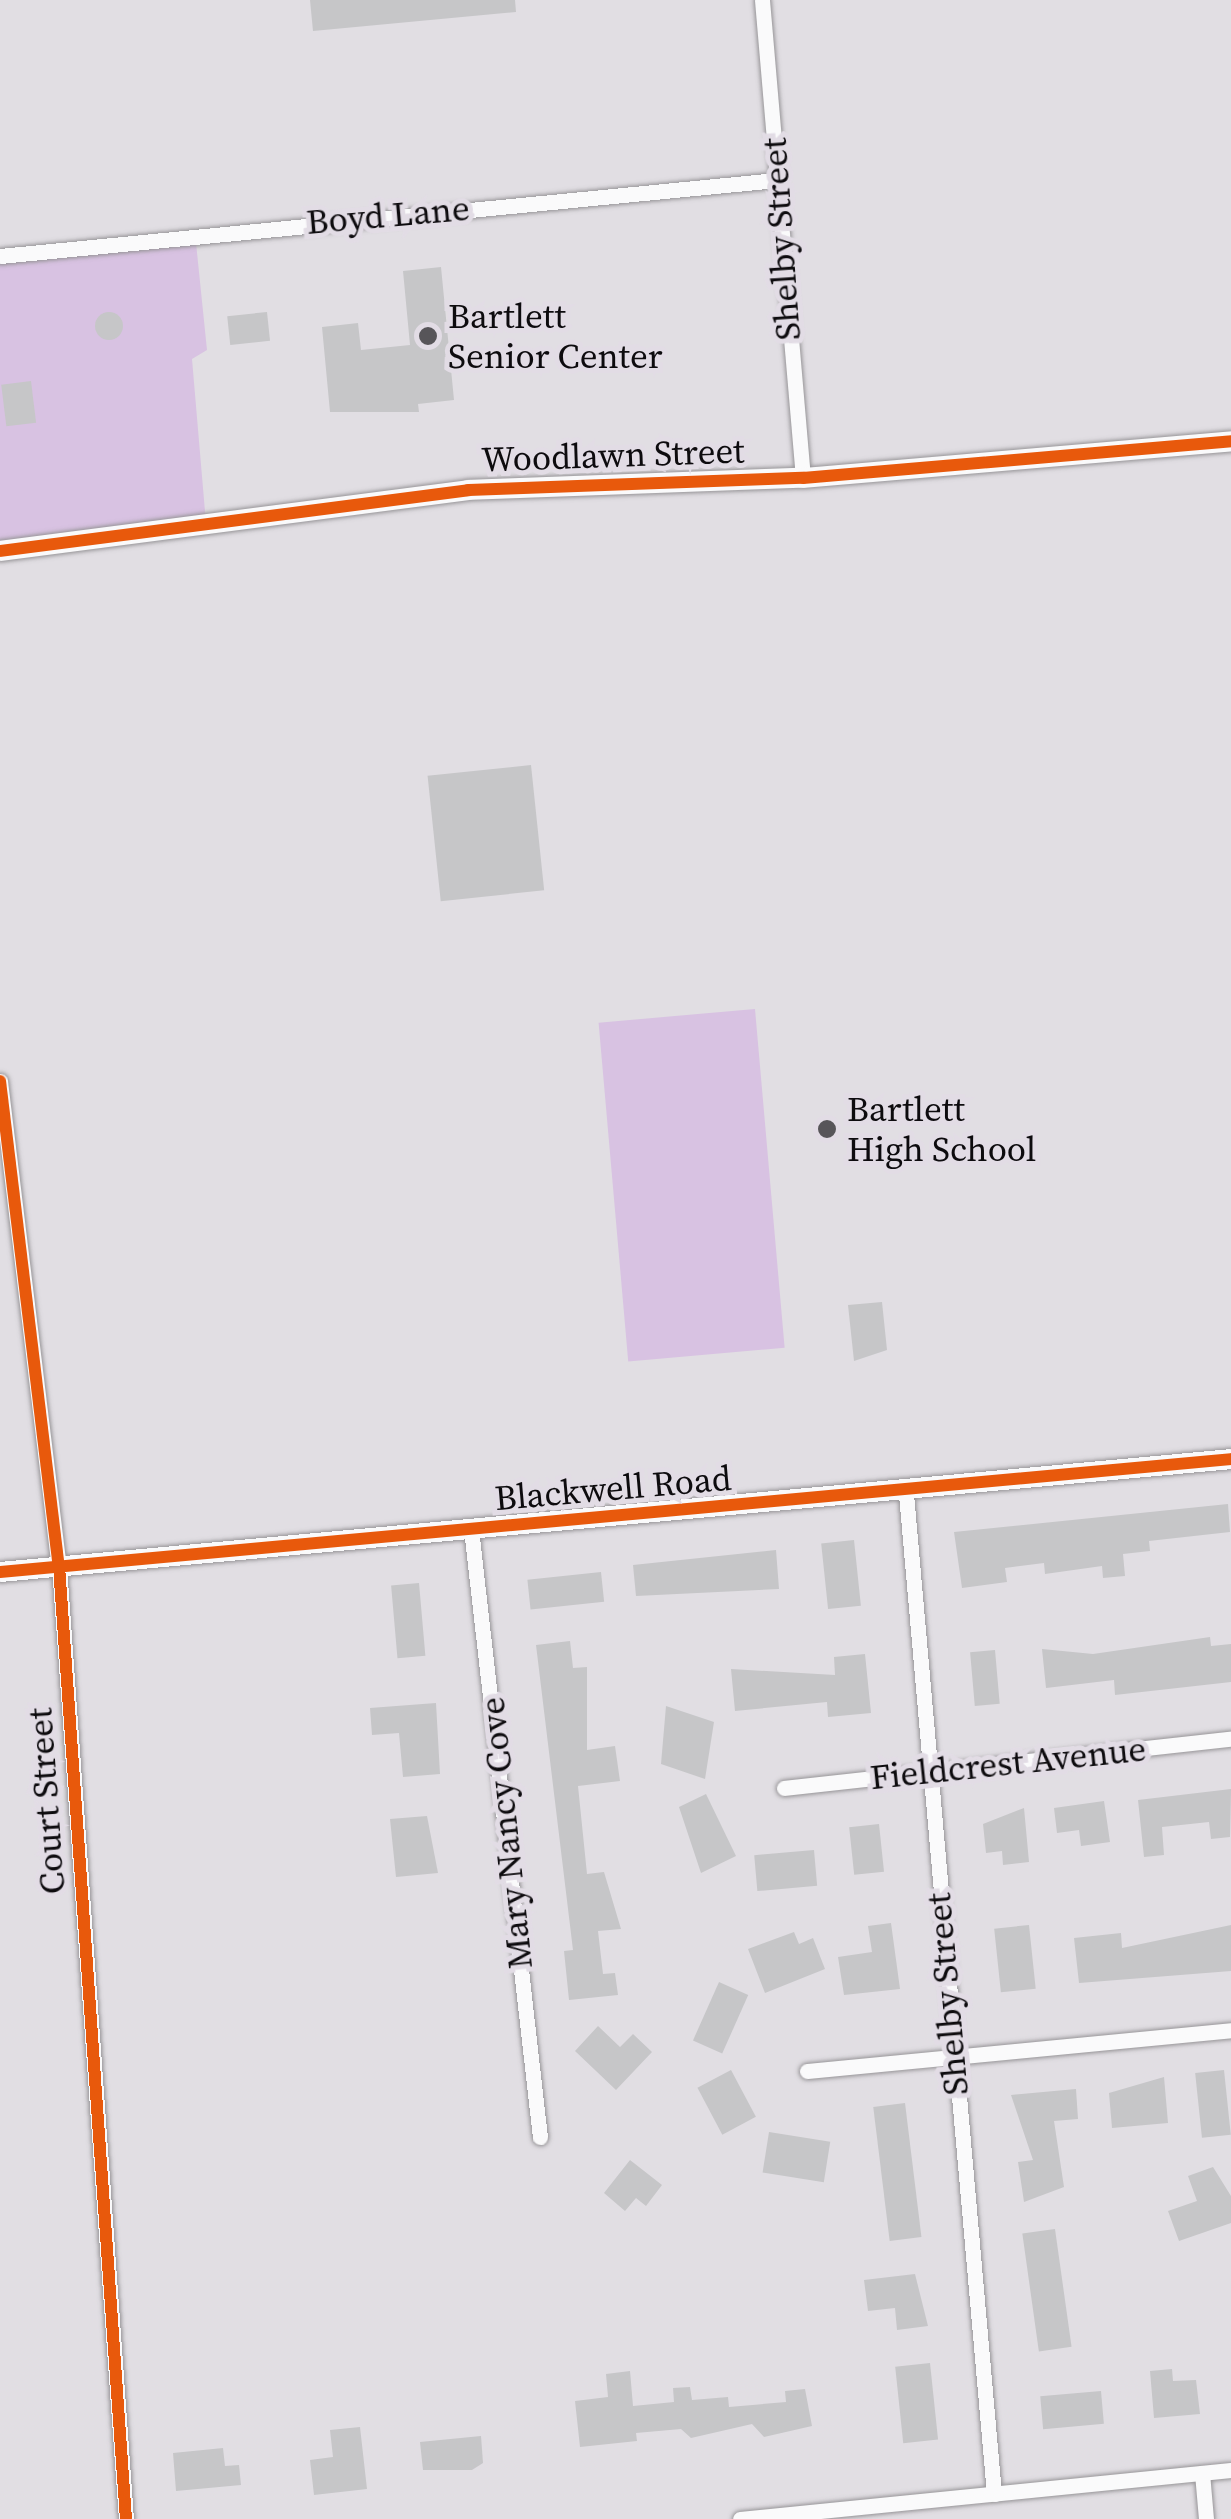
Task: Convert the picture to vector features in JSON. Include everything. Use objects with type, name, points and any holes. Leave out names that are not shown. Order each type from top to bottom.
[{"type":"street","name":"Shelby Street","points":[[762,0],[803,478]]},
{"type":"street","name":"Boyd Lane","points":[[0,256],[777,180]]},
{"type":"street","name":"Woodlawn Street","points":[[0,550],[468,490],[803,478],[1231,440]]},
{"type":"street","name":"Court Street","points":[[0,1080],[59,1566],[126,2519]]},
{"type":"street","name":"Blackwell Road","points":[[0,1572],[906,1494],[1231,1459]]},
{"type":"street","name":"Shelby Street","points":[[906,1494],[952,2059],[994,2494]]},
{"type":"street","name":"Mary Nancy Cove","points":[[471,1530],[540,2136]]},
{"type":"street","name":"Fieldcrest Avenue","points":[[784,1788],[1231,1739]]},
{"type":"street","points":[[807,2071],[1231,2030]]},
{"type":"street","points":[[740,2519],[1231,2470]]},
{"type":"street","points":[[1202,2473],[1206,2519]]},
{"type":"shaded area","points":[[195,233],[207,350],[192,359],[206,523],[0,551],[0,256]]},
{"type":"shaded area","points":[[755,1009],[785,1348],[628,1361],[599,1023]]},
{"type":"building","points":[[310,0],[515,0],[516,12],[313,31]]},
{"type":"building","name":"Bartlett Senior Center","points":[[441,267],[454,400],[418,404],[419,412],[330,412],[322,327],[358,323],[361,350],[410,345],[403,271]]},
{"type":"building","points":[[109,312],[119,316],[123,326],[119,336],[109,340],[99,336],[95,326],[99,316]]},
{"type":"building","points":[[267,312],[270,341],[230,345],[227,316]]},
{"type":"building","points":[[31,381],[36,423],[6,426],[1,385]]},
{"type":"building","points":[[531,765],[544,890],[441,901],[428,776]]},
{"type":"building","points":[[882,1302],[887,1350],[854,1361],[848,1305]]},
{"type":"building","points":[[1228,1504],[1230,1532],[1149,1541],[1150,1551],[1123,1554],[1125,1576],[1103,1578],[1102,1566],[1045,1574],[1044,1563],[1005,1568],[1007,1582],[962,1588],[954,1532]]},
{"type":"building","points":[[854,1540],[861,1606],[828,1609],[821,1543]]},
{"type":"building","points":[[776,1550],[779,1589],[636,1596],[633,1565]]},
{"type":"building","points":[[601,1572],[604,1602],[531,1610],[527,1580]]},
{"type":"building","points":[[419,1583],[425,1656],[397,1658],[391,1585]]},
{"type":"building","points":[[1210,1637],[1211,1646],[1231,1644],[1231,1682],[1115,1695],[1114,1680],[1046,1688],[1042,1649],[1093,1654]]},
{"type":"building","points":[[570,1641],[573,1668],[587,1667],[587,1750],[615,1746],[620,1781],[578,1786],[587,1874],[604,1872],[621,1929],[598,1931],[603,1974],[615,1973],[618,1995],[569,2000],[564,1951],[573,1950],[536,1645]]},
{"type":"building","points":[[995,1650],[1000,1704],[975,1706],[970,1652]]},
{"type":"building","points":[[865,1654],[871,1713],[828,1717],[827,1702],[735,1711],[731,1669],[835,1675],[834,1657]]},
{"type":"building","points":[[436,1703],[440,1774],[403,1777],[399,1733],[372,1735],[370,1708]]},
{"type":"building","points":[[666,1706],[714,1722],[705,1779],[661,1764]]},
{"type":"building","points":[[1231,1789],[1230,1837],[1211,1839],[1209,1822],[1162,1827],[1164,1855],[1144,1857],[1138,1800]]},
{"type":"building","points":[[706,1794],[736,1856],[701,1873],[679,1807]]},
{"type":"building","points":[[1104,1801],[1110,1842],[1081,1846],[1079,1830],[1057,1833],[1054,1808]]},
{"type":"building","points":[[1024,1808],[1029,1862],[1003,1865],[1002,1851],[986,1853],[983,1824]]},
{"type":"building","points":[[427,1816],[438,1873],[396,1877],[390,1819]]},
{"type":"building","points":[[879,1824],[884,1872],[854,1875],[849,1827]]},
{"type":"building","points":[[814,1850],[817,1886],[757,1891],[754,1855]]},
{"type":"building","points":[[891,1923],[900,1989],[844,1995],[838,1957],[872,1952],[868,1926]]},
{"type":"building","points":[[1029,1925],[1036,1989],[1001,1992],[994,1929]]},
{"type":"building","points":[[1231,1925],[1231,1971],[1079,1983],[1074,1938],[1121,1933],[1122,1948]]},
{"type":"building","points":[[794,1932],[799,1944],[813,1938],[825,1969],[765,1993],[748,1949]]},
{"type":"building","points":[[719,1982],[748,1995],[722,2053],[693,2040]]},
{"type":"building","points":[[598,2026],[620,2047],[633,2034],[652,2052],[616,2090],[575,2051]]},
{"type":"building","points":[[731,2070],[756,2117],[722,2135],[697,2088]]},
{"type":"building","points":[[1224,2070],[1231,2135],[1202,2138],[1195,2073]]},
{"type":"building","points":[[1164,2077],[1168,2123],[1112,2128],[1109,2093]]},
{"type":"building","points":[[1076,2089],[1078,2119],[1054,2121],[1064,2187],[1024,2202],[1018,2162],[1033,2160],[1011,2095]]},
{"type":"building","points":[[905,2103],[921,2237],[890,2241],[873,2107]]},
{"type":"building","points":[[769,2132],[830,2142],[824,2182],[763,2172]]},
{"type":"building","points":[[630,2160],[662,2185],[646,2206],[636,2198],[625,2211],[604,2193]]},
{"type":"building","points":[[1213,2167],[1231,2196],[1231,2223],[1179,2241],[1168,2211],[1197,2201],[1188,2176]]},
{"type":"building","points":[[1055,2229],[1072,2347],[1039,2351],[1022,2234]]},
{"type":"building","points":[[915,2274],[928,2326],[897,2330],[895,2308],[868,2311],[864,2280]]},
{"type":"building","points":[[930,2363],[938,2440],[903,2443],[895,2367]]},
{"type":"building","points":[[1172,2369],[1173,2381],[1196,2380],[1200,2414],[1154,2418],[1150,2371]]},
{"type":"building","points":[[630,2371],[633,2406],[674,2402],[673,2388],[690,2387],[692,2400],[728,2397],[729,2407],[786,2402],[785,2391],[805,2389],[812,2426],[764,2437],[752,2424],[691,2438],[681,2429],[636,2433],[637,2441],[580,2447],[575,2401],[608,2397],[606,2374]]},
{"type":"building","points":[[1101,2391],[1104,2424],[1043,2429],[1040,2396]]},
{"type":"building","points":[[360,2427],[367,2489],[314,2495],[310,2460],[333,2457],[330,2430]]},
{"type":"building","points":[[481,2436],[483,2463],[472,2470],[423,2470],[420,2442]]},
{"type":"building","points":[[223,2448],[225,2466],[239,2465],[241,2485],[176,2491],[173,2453]]},
{"type":"cycle path","points":[[0,551],[468,490],[803,478],[1231,441]]},
{"type":"cycle path","points":[[0,1081],[59,1566],[126,2519]]},
{"type":"cycle path","points":[[0,1572],[1231,1459]]},
{"type":"place","name":"Bartlett Senior Center","points":[[428,336]]},
{"type":"place","name":"Bartlett High School","points":[[827,1129]]}]
